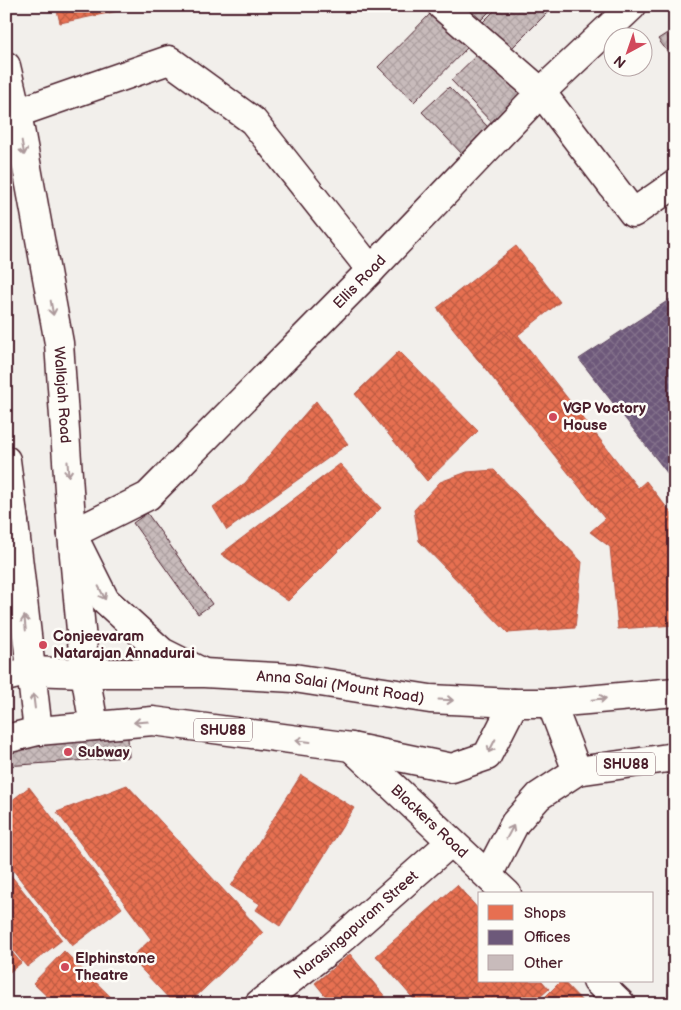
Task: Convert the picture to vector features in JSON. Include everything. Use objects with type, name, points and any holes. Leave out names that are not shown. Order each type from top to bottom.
[{"type":"main road","points":[[442,6],[541,92],[633,213],[675,184]]},
{"type":"main road","name":"Ellis Road","points":[[72,534],[148,496],[371,270],[541,92],[632,6]]},
{"type":"main road","points":[[17,113],[169,60],[253,121],[371,270]]},
{"type":"main road","name":"Wallajah Road","points":[[6,66],[17,113],[59,343],[72,534],[85,673],[94,726]]},
{"type":"main road","points":[[6,460],[18,674],[38,731]]},
{"type":"main road","points":[[72,534],[105,600],[162,652],[204,673]]},
{"type":"main road","name":"Anna Salai (Mount Road)","points":[[18,674],[204,673],[294,678],[430,699],[514,703],[587,700],[675,692]]},
{"type":"main road","points":[[497,885],[515,823],[539,796],[577,771],[551,702]]},
{"type":"main road","points":[[351,747],[452,768],[487,756],[514,703]]},
{"type":"main road","name":"SHU88","points":[[6,739],[38,731],[153,722],[351,747]]},
{"type":"main road","name":"Blackers Road","points":[[351,747],[497,885]]},
{"type":"main road","name":"SHU88","points":[[577,771],[675,757]]},
{"type":"main road","name":"Narasingapuram Street","points":[[258,1004],[330,949],[450,842]]},
{"type":"main road","points":[[598,982],[621,1004]]},
{"type":"building: Shops","points":[[56,6],[117,6],[118,11],[60,23]]},
{"type":"building: Shops","name":"VGP Voctory House","points":[[516,246],[560,302],[518,335],[638,488],[646,481],[675,518],[675,625],[618,629],[610,547],[590,532],[605,519],[437,308]]},
{"type":"building: Shops","points":[[505,330],[627,487],[604,506],[473,354]]},
{"type":"building: Shops","points":[[399,351],[478,431],[427,481],[355,394]]},
{"type":"building: Shops","points":[[316,401],[348,444],[227,530],[213,507],[245,483]]},
{"type":"building: Shops","points":[[340,464],[381,508],[288,601],[221,554]]},
{"type":"building: Shops","points":[[494,470],[582,562],[575,628],[508,633],[419,541],[414,510],[440,482],[467,472]]},
{"type":"building: Shops","points":[[301,775],[354,808],[280,926],[256,910],[260,904],[231,886]]},
{"type":"building: Shops","points":[[127,785],[263,933],[188,1004],[174,1004],[131,958],[151,939],[57,812]]},
{"type":"building: Shops","points":[[29,787],[122,908],[72,946],[6,861],[6,805]]},
{"type":"building: Shops","points":[[6,869],[62,940],[27,967],[6,942]]},
{"type":"building: Shops","points":[[457,885],[478,909],[478,982],[543,982],[549,989],[532,1004],[418,1004],[376,956]]},
{"type":"building: Shops","points":[[6,945],[21,963],[6,975]]},
{"type":"building: Shops","name":"Elphinstone Theatre","points":[[64,951],[118,1004],[55,1004],[33,983]]},
{"type":"building: Shops","points":[[350,954],[391,1004],[332,1004],[315,983]]},
{"type":"building: Shops","points":[[560,982],[564,982],[585,1004],[538,1004]]},
{"type":"building: Offices","points":[[675,296],[675,483],[579,359]]},
{"type":"building: Other","points":[[455,6],[495,6],[475,26]]},
{"type":"building: Other","points":[[499,6],[548,6],[551,9],[506,54],[479,26]]},
{"type":"building: Other","points":[[435,9],[471,44],[414,102],[378,67]]},
{"type":"building: Other","points":[[675,28],[675,62],[658,39]]},
{"type":"building: Other","points":[[480,52],[523,97],[494,125],[451,80]]},
{"type":"building: Other","points":[[449,87],[492,131],[465,157],[422,112]]},
{"type":"building: Other","points":[[147,513],[212,604],[198,614],[133,523]]},
{"type":"building: Other","name":"Subway","points":[[128,737],[129,757],[6,766],[6,747]]},
{"type":"place","name":"VGP Voctory House","points":[[553,417]]},
{"type":"place","name":"Conjeevaram Natarajan Annadurai","points":[[43,645]]},
{"type":"place","name":"Subway","points":[[68,752]]},
{"type":"place","name":"Elphinstone Theatre","points":[[65,967]]}]
